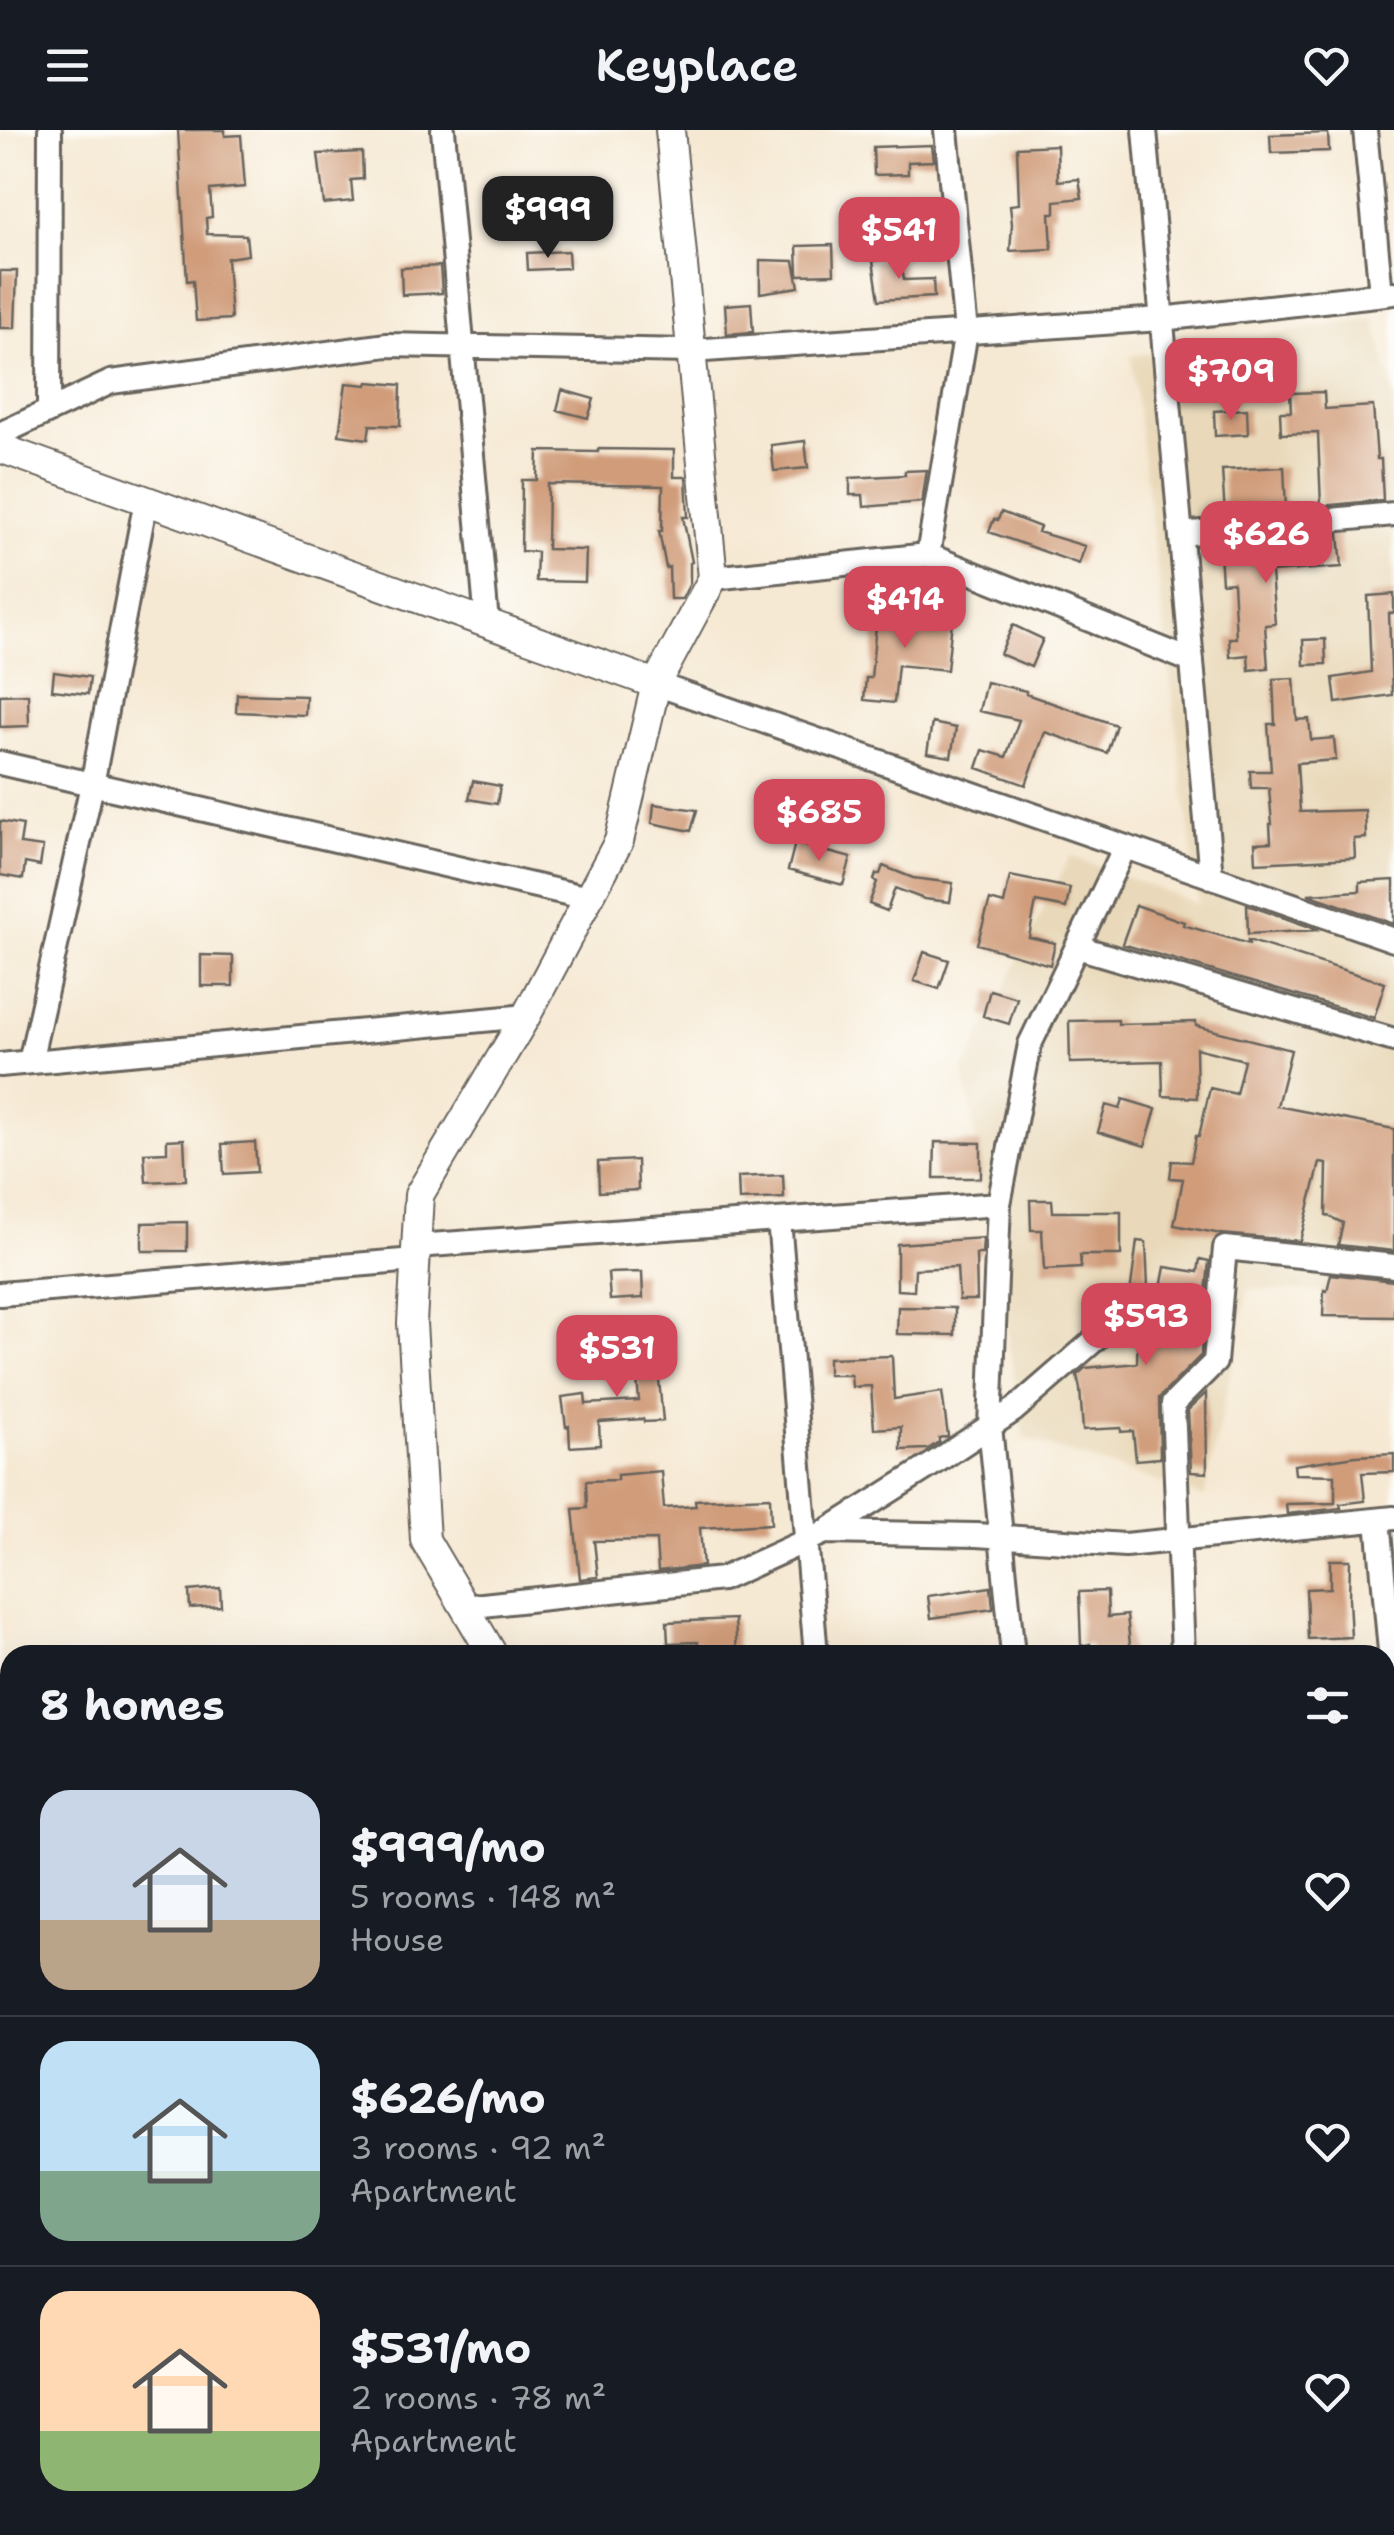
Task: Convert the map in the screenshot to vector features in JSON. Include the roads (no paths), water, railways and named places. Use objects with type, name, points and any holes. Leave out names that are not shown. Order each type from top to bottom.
[{"type":"street","points":[[50,130],[50,411]]},
{"type":"street","points":[[442,130],[487,624]]},
{"type":"street","points":[[486,1645],[425,1540],[412,1323],[419,1195],[526,1016],[618,840],[656,684],[713,578],[670,130]]},
{"type":"street","points":[[928,555],[966,332],[946,130]]},
{"type":"street","points":[[1145,130],[1212,877]]},
{"type":"street","points":[[0,434],[111,382],[386,345],[691,350],[1162,319],[1388,294],[1365,130]]},
{"type":"street","points":[[0,448],[656,684],[1394,940]]},
{"type":"street","points":[[30,1062],[92,785],[146,500]]},
{"type":"street","points":[[1180,534],[1394,514]]},
{"type":"street","points":[[713,578],[928,555],[1192,661]]},
{"type":"street","points":[[0,764],[588,898]]},
{"type":"street","points":[[1012,1645],[990,1426],[999,1204],[1030,1044],[1125,847]]},
{"type":"street","points":[[1077,947],[1394,1040]]},
{"type":"street","points":[[0,1065],[526,1016]]},
{"type":"street","points":[[0,1294],[778,1220],[999,1204]]},
{"type":"street","points":[[778,1220],[816,1536],[816,1645]]},
{"type":"street","points":[[1183,1645],[1172,1404],[1215,1362],[1224,1248],[1394,1266]]},
{"type":"street","points":[[464,1607],[722,1579],[816,1536],[990,1426],[1112,1325]]},
{"type":"street","points":[[816,1536],[1001,1537],[1125,1545],[1386,1519],[1392,1645]]}]
